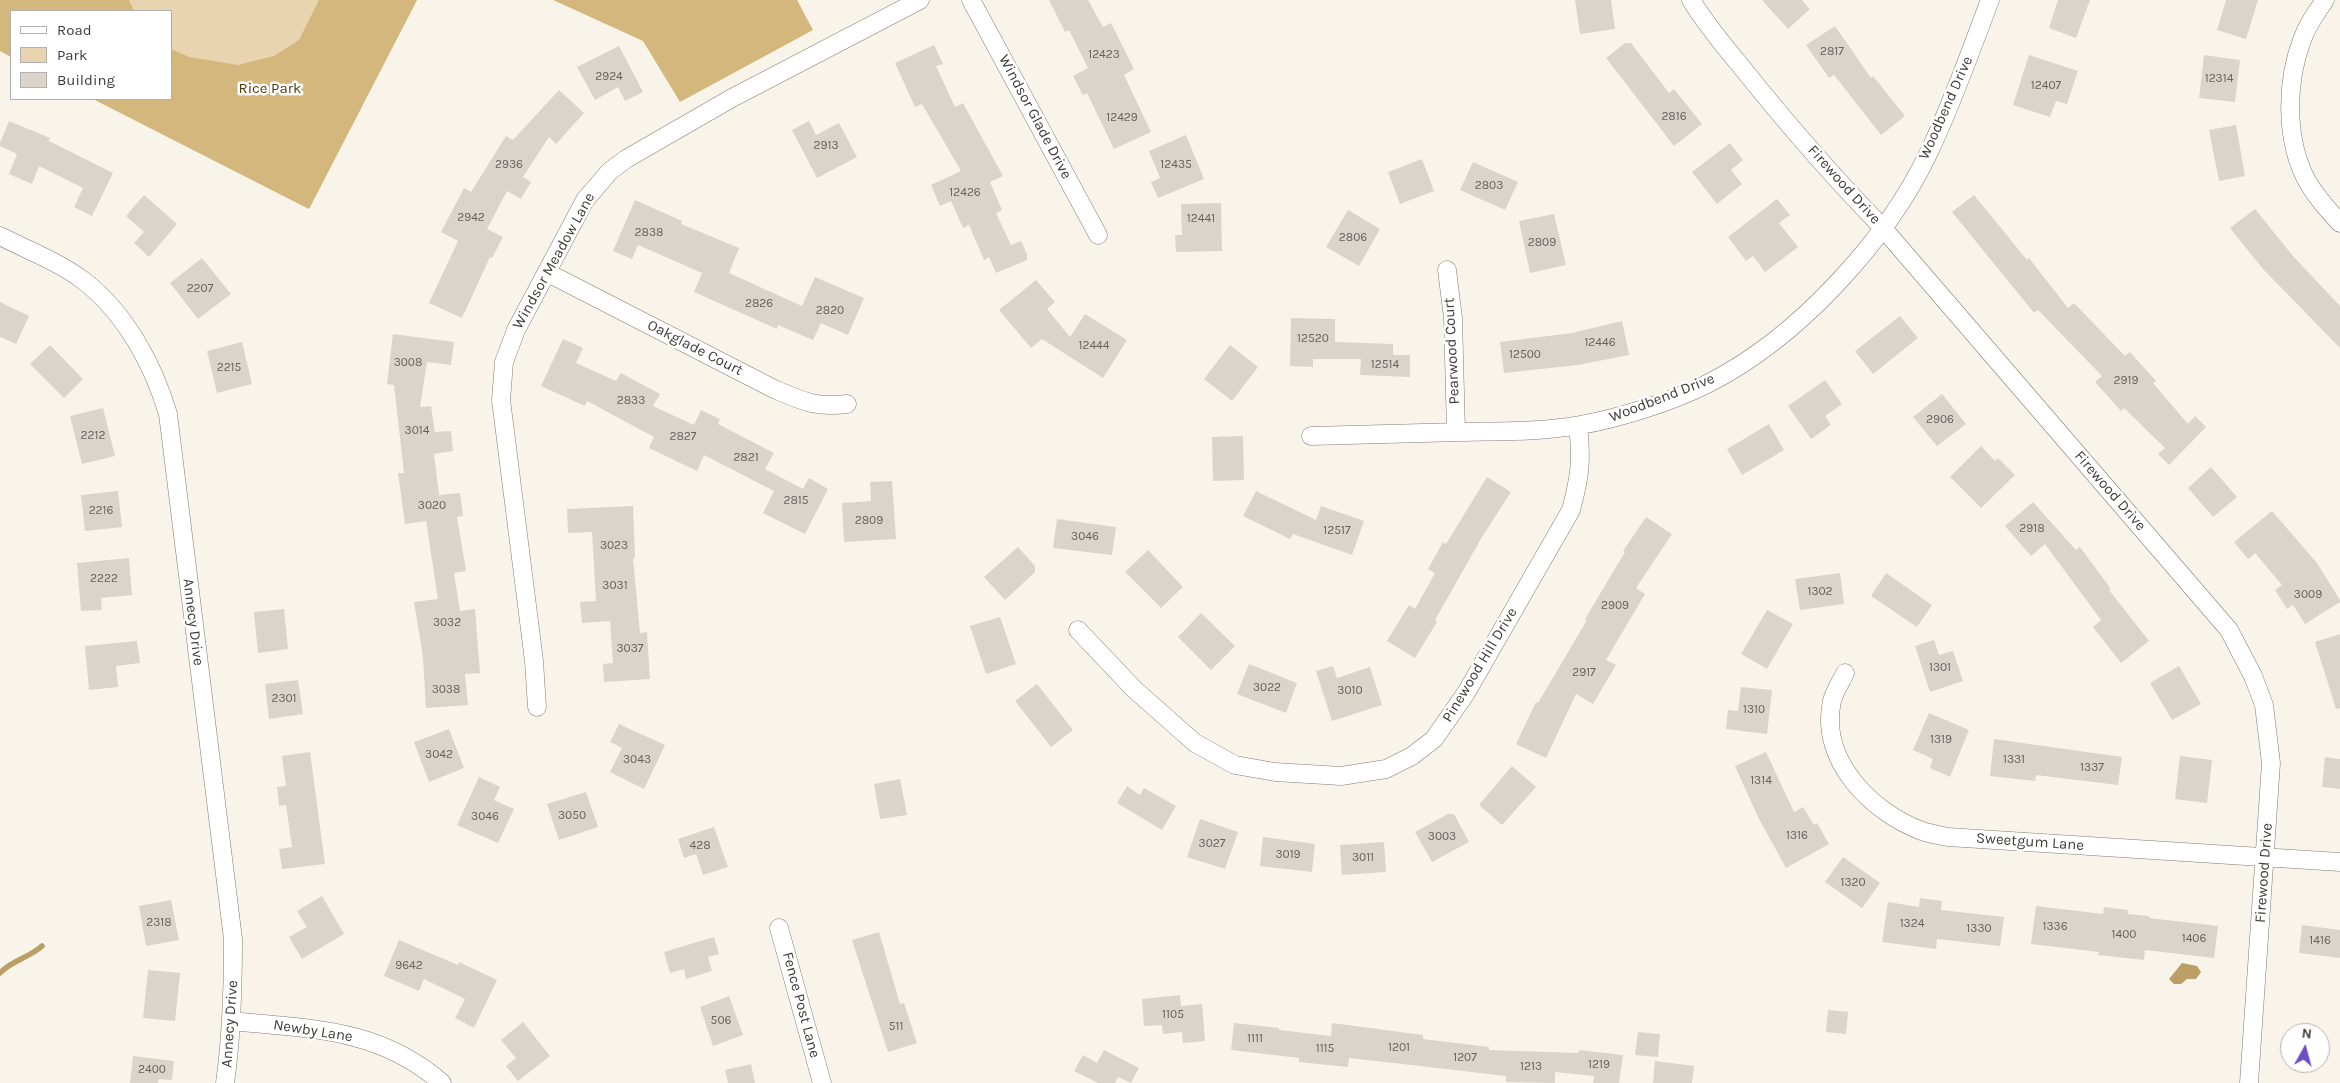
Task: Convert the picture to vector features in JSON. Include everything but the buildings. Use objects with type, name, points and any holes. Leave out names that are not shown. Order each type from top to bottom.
[{"type":"street","name":"Windsor Meadow Lane","points":[[537,708],[534,661],[501,400],[504,362],[508,347],[585,200],[610,171],[626,159],[732,98],[920,0]]},
{"type":"street","name":"Windsor Glade Drive","points":[[971,0],[1098,235]]},
{"type":"street","name":"Firewood Drive","points":[[1692,0],[1704,20],[1774,106],[1848,192],[1882,227],[2229,630],[2253,676],[2264,705],[2271,763],[2249,1083]]},
{"type":"street","name":"Woodbend Drive","points":[[1310,436],[1533,431],[1578,426],[1606,420],[1655,404],[1707,384],[1738,365],[1808,313],[1856,263],[1896,208],[1929,151],[1990,0]]},
{"type":"street","points":[[2325,0],[2310,22],[2296,56],[2291,96],[2293,138],[2299,162],[2307,181],[2318,198],[2340,223]]},
{"type":"street","name":"Annecy Drive","points":[[0,236],[75,276],[101,296],[119,315],[136,341],[161,392],[168,414],[233,939],[231,1044],[225,1083]]},
{"type":"street","name":"Pearwood Court","points":[[1447,270],[1453,318],[1456,432]]},
{"type":"street","name":"Oakglade Court","points":[[548,273],[774,389],[809,404],[829,406],[847,404]]},
{"type":"street","name":"Pinewood Hill Drive","points":[[1078,630],[1134,689],[1195,743],[1235,765],[1275,772],[1341,776],[1386,769],[1412,756],[1434,739],[1466,694],[1571,510],[1579,480],[1581,457],[1578,426]]},
{"type":"street","name":"Sweetgum Lane","points":[[1845,673],[1832,700],[1830,719],[1832,738],[1839,760],[1858,788],[1883,811],[1922,831],[1948,837],[2340,862]]},
{"type":"street","name":"Fence Post Lane","points":[[779,928],[822,1083]]},
{"type":"street","name":"Newby Lane","points":[[232,1021],[345,1033],[387,1047],[413,1062],[442,1083]]},
{"type":"green space","name":"Rice Park","points":[[0,0],[417,0],[309,209],[95,100],[172,100],[172,10],[10,10],[10,56],[0,51]]},
{"type":"green space","points":[[0,0],[129,0],[134,10],[10,10],[10,56],[0,51]]},
{"type":"green space","name":"Rice Park","points":[[319,0],[417,0],[309,209],[95,100],[172,100],[172,49],[189,57],[238,65],[274,56],[299,40]]},
{"type":"green space","points":[[553,0],[797,0],[813,30],[680,102],[643,41]]},
{"type":"shaded area","points":[[2182,963],[2197,966],[2201,972],[2196,979],[2187,979],[2181,984],[2174,984],[2169,979]]},
{"type":"waterway","points":[[0,973],[42,946]]}]
